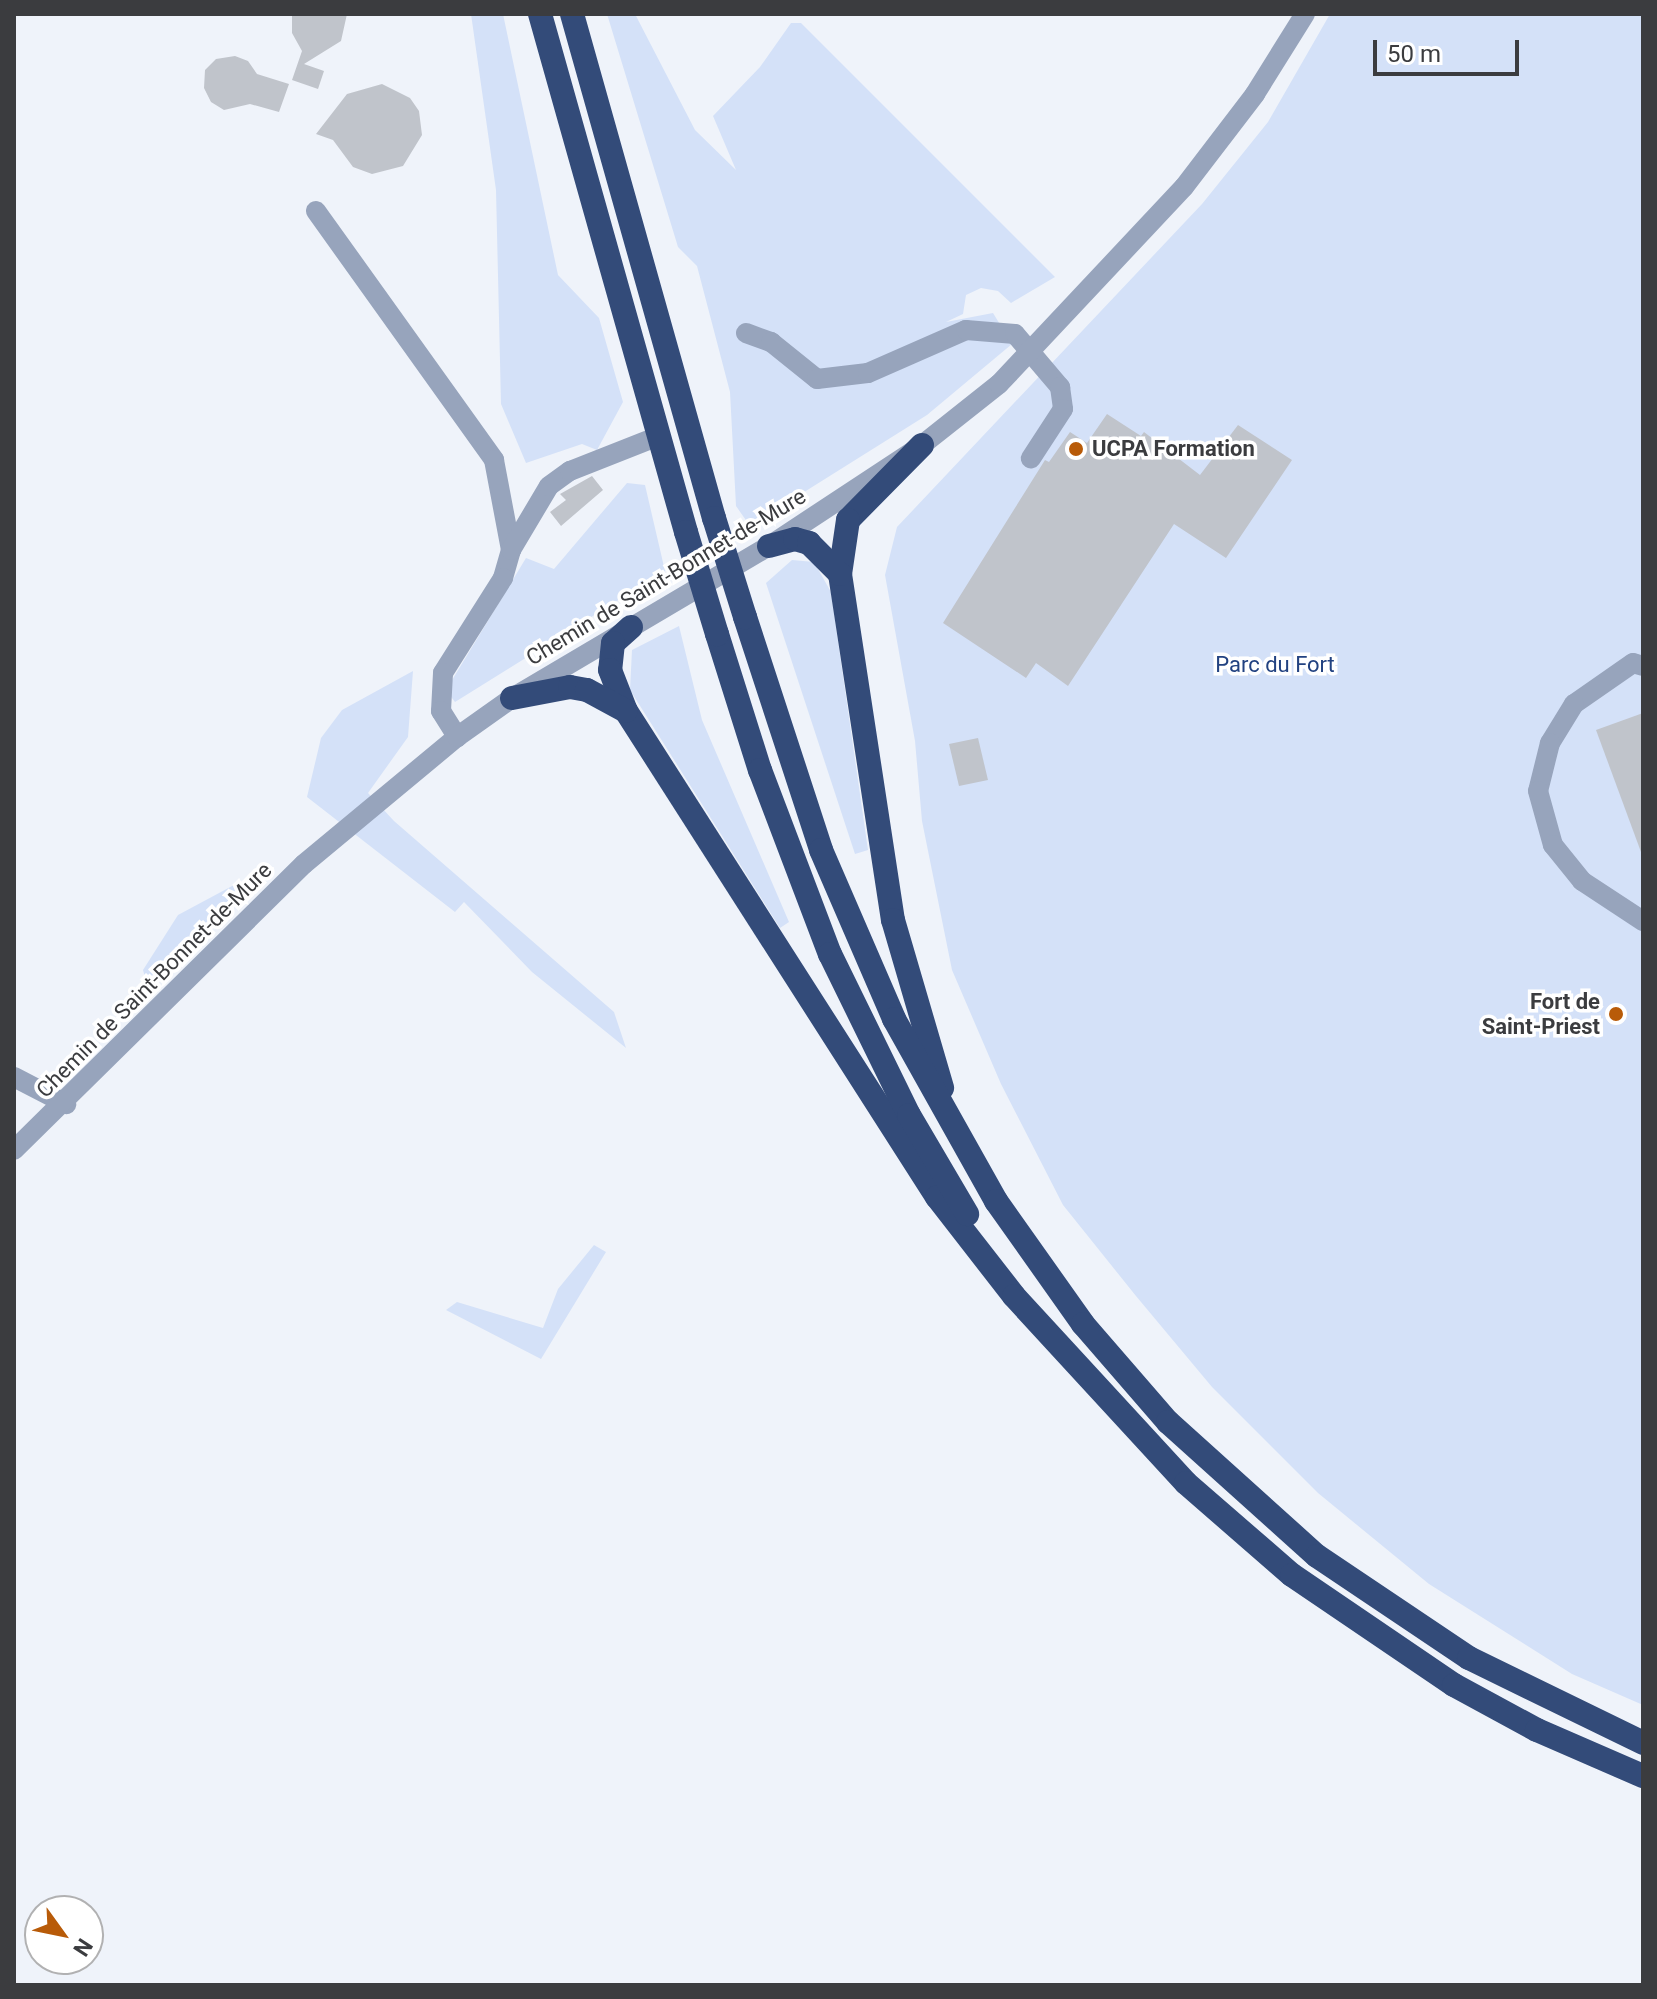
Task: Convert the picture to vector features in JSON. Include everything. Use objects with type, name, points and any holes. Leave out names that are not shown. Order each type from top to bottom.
[{"type":"highway","points":[[540,14],[686,532],[793,862],[869,1038],[975,1226],[1083,1373]]},
{"type":"highway","points":[[572,14],[714,518],[787,755],[859,943],[959,1139],[1083,1324],[1168,1422],[1258,1507],[1363,1589],[1469,1658],[1643,1743]]},
{"type":"highway","points":[[922,445],[848,520],[840,574],[893,920],[959,1139]]},
{"type":"highway","points":[[769,546],[795,539],[809,543],[840,574]]},
{"type":"highway","points":[[631,627],[613,643],[610,670],[626,711],[937,1197],[1083,1373],[1186,1483],[1333,1605],[1496,1708],[1643,1776]]},
{"type":"highway","points":[[512,698],[570,687],[587,690],[626,711]]},
{"type":"street","name":"Chemin de Saint-Bonnet-de-Mure","points":[[14,1150],[66,1104],[304,864],[457,737],[512,698],[769,546],[922,445],[1031,354],[1201,166],[1305,14]]},
{"type":"street","points":[[316,211],[494,460],[511,550]]},
{"type":"street","points":[[746,333],[771,342],[817,379],[868,373],[966,330],[1015,334],[1060,387],[1063,409],[1031,458]]},
{"type":"street","points":[[457,737],[441,711],[443,673],[503,578],[511,550],[549,486],[570,471],[659,436]]},
{"type":"street","points":[[1643,666],[1633,663],[1574,704],[1550,743],[1538,791],[1553,845],[1582,881],[1643,921]]},
{"type":"street","points":[[14,1077],[66,1104]]},
{"type":"green space","points":[[471,14],[503,14],[558,275],[599,318],[623,402],[597,450],[582,444],[526,463],[501,404],[496,190]]},
{"type":"green space","points":[[607,14],[635,14],[695,130],[736,170],[713,116],[760,67],[791,23],[801,23],[1055,277],[1011,303],[998,291],[981,288],[966,295],[963,314],[946,322],[993,313],[1012,344],[927,415],[750,526],[736,506],[730,392],[697,266],[678,247]]},
{"type":"green space","name":"Parc du Fort","points":[[1330,14],[1643,14],[1643,1705],[1572,1674],[1429,1584],[1318,1493],[1212,1387],[1136,1296],[1063,1205],[1001,1084],[952,970],[922,821],[915,741],[885,575],[897,527],[1202,204],[1268,122]]},
{"type":"green space","points":[[627,483],[645,485],[665,571],[455,702],[446,690],[526,558],[554,569]]},
{"type":"green space","points":[[792,560],[814,562],[831,592],[868,850],[855,854],[766,583]]},
{"type":"green space","points":[[679,626],[702,720],[789,922],[780,928],[630,690],[632,650]]},
{"type":"green space","points":[[413,671],[408,737],[368,793],[394,821],[614,1012],[626,1048],[532,972],[464,902],[455,912],[307,797],[321,738],[342,710]]},
{"type":"green space","points":[[234,885],[242,888],[146,981],[143,970],[178,915]]},
{"type":"green space","points":[[594,1245],[606,1252],[541,1359],[446,1310],[457,1302],[543,1328],[558,1289]]},
{"type":"building","points":[[292,14],[347,14],[341,41],[304,64],[324,71],[318,89],[292,80],[302,51],[292,33]]},
{"type":"building","points":[[235,56],[248,61],[257,74],[289,84],[279,112],[250,104],[224,110],[211,102],[204,88],[205,70],[216,59]]},
{"type":"building","points":[[382,84],[410,98],[419,111],[422,135],[403,166],[372,174],[353,167],[333,140],[316,134],[347,94]]},
{"type":"building","points":[[1107,414],[1141,436],[1144,432],[1200,475],[1238,425],[1292,460],[1226,558],[1174,524],[1068,686],[1036,663],[1026,678],[943,623],[1045,460],[1049,462],[1070,432],[1087,443]]},
{"type":"building","points":[[592,476],[603,490],[561,526],[550,512],[566,500],[560,494]]},
{"type":"building","points":[[1643,713],[1643,851],[1641,852],[1596,730]]},
{"type":"building","points":[[978,738],[988,780],[959,786],[949,744]]},
{"type":"place","name":"UCPA Formation","points":[[1076,449]]},
{"type":"place","name":"Fort de Saint-Priest","points":[[1616,1014]]}]
